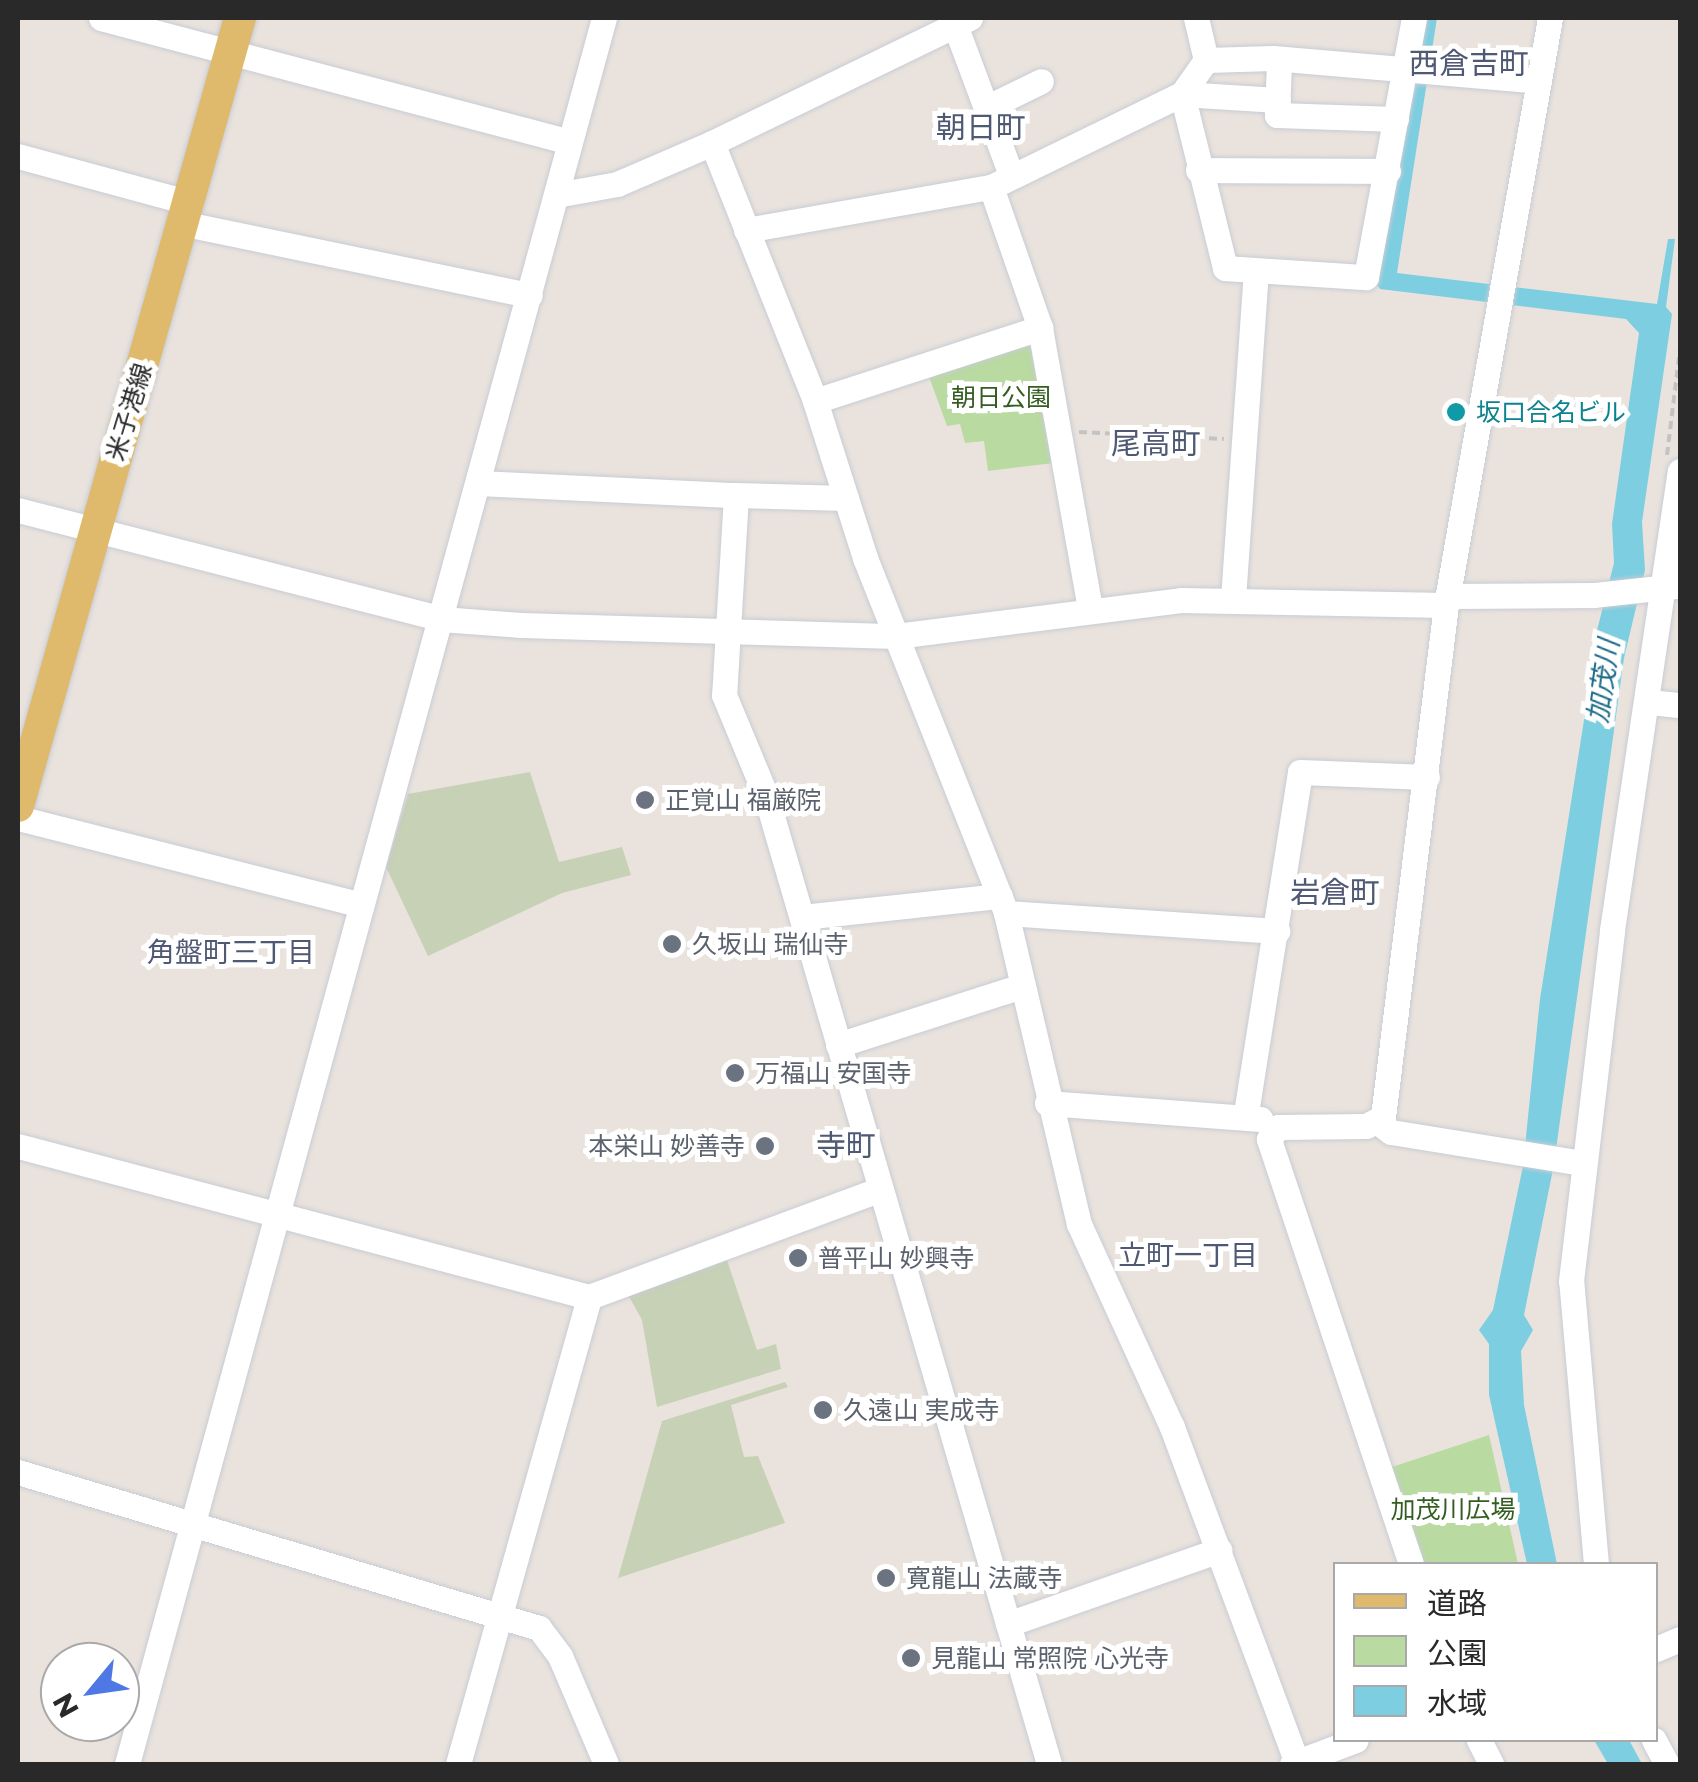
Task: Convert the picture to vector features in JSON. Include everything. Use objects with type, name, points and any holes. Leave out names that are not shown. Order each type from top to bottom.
[{"type":"main road","name":"米子港線","points":[[18,806],[240,18]]},
{"type":"street","points":[[101,18],[569,142]]},
{"type":"street","points":[[127,1764],[190,1522],[604,18]]},
{"type":"street","points":[[746,230],[1001,181],[1182,94],[1206,60],[1196,18]]},
{"type":"street","points":[[1182,94],[1225,268],[1370,274],[1396,119],[1415,70],[1414,18]]},
{"type":"street","points":[[1378,1122],[1427,777],[1447,600],[1550,18]]},
{"type":"street","points":[[556,196],[618,184],[712,144],[963,21],[1040,328],[1062,432],[1090,608]]},
{"type":"street","points":[[1206,60],[1415,70],[1539,81]]},
{"type":"street","points":[[1279,62],[1277,115],[1396,119]]},
{"type":"street","points":[[986,108],[1041,81]]},
{"type":"street","points":[[1182,94],[1278,100]]},
{"type":"street","points":[[712,144],[815,402],[896,636],[1003,904],[1079,1224],[1140,1349],[1295,1764],[1351,1742]]},
{"type":"street","points":[[18,156],[188,213],[530,295]]},
{"type":"street","points":[[1198,170],[1388,172]]},
{"type":"street","points":[[1233,599],[1256,272]]},
{"type":"street","points":[[815,402],[1040,328]]},
{"type":"street","points":[[1596,1562],[1572,1320],[1572,1161],[1649,702],[1680,472]]},
{"type":"street","points":[[478,482],[846,498]]},
{"type":"street","points":[[736,495],[724,694],[766,796],[1049,1764]]},
{"type":"street","points":[[18,510],[441,619],[896,636],[1090,608],[1233,599],[1447,600],[1594,595],[1663,588]]},
{"type":"street","points":[[1649,702],[1680,705]]},
{"type":"street","points":[[1246,1113],[1300,772],[1427,777]]},
{"type":"street","points":[[18,818],[361,905]]},
{"type":"street","points":[[802,917],[1003,904],[1277,931]]},
{"type":"street","points":[[838,1044],[1022,986]]},
{"type":"street","points":[[1047,1102],[1246,1113],[1274,1130],[1378,1122],[1391,1132],[1572,1161]]},
{"type":"street","points":[[1274,1130],[1270,1143],[1410,1562]]},
{"type":"street","points":[[18,1146],[588,1296],[879,1190]]},
{"type":"street","points":[[458,1764],[588,1296]]},
{"type":"street","points":[[18,1472],[500,1617],[547,1635],[606,1764]]},
{"type":"street","points":[[1008,1624],[1218,1550]]},
{"type":"street","points":[[1655,1742],[1667,1764]]},
{"type":"path","points":[[1062,432],[1244,440]]},
{"type":"green space","name":"朝日公園","points":[[1031,335],[1062,462],[988,471],[984,441],[965,443],[960,424],[947,426],[927,371]]},
{"type":"green space","points":[[530,772],[559,862],[622,847],[631,875],[562,893],[428,956],[386,867],[408,794]]},
{"type":"green space","points":[[726,1257],[757,1350],[776,1344],[781,1369],[657,1407],[642,1320],[626,1291]]},
{"type":"green space","points":[[785,1382],[788,1387],[731,1405],[744,1457],[758,1456],[785,1523],[618,1578],[662,1421]]},
{"type":"green space","name":"加茂川広場","points":[[1489,1435],[1518,1562],[1416,1562],[1386,1469]]},
{"type":"water","name":"加茂川","points":[[1418,18],[1437,18],[1397,273],[1657,304],[1668,239],[1675,239],[1666,307],[1672,314],[1642,522],[1645,570],[1624,658],[1554,1164],[1524,1315],[1533,1330],[1521,1351],[1524,1405],[1557,1562],[1527,1562],[1489,1395],[1489,1344],[1479,1330],[1493,1310],[1523,1166],[1540,999],[1590,682],[1586,674],[1614,563],[1612,524],[1639,333],[1626,319],[1380,289],[1375,282]]},
{"type":"water","points":[[1595,1742],[1630,1742],[1642,1764],[1608,1764]]},
{"type":"place","name":"坂口合名ビル","points":[[1456,412]]},
{"type":"place","name":"正覚山 福厳院","points":[[645,800]]},
{"type":"place","name":"久坂山 瑞仙寺","points":[[672,944]]},
{"type":"place","name":"万福山 安国寺","points":[[735,1073]]},
{"type":"place","name":"本栄山 妙善寺","points":[[765,1146]]},
{"type":"place","name":"普平山 妙興寺","points":[[798,1258]]},
{"type":"place","name":"久遠山 実成寺","points":[[823,1410]]},
{"type":"place","name":"寛龍山 法蔵寺","points":[[886,1578]]},
{"type":"place","name":"見龍山 常照院 心光寺","points":[[911,1658]]},
{"type":"district","name":"西倉吉町","points":[[1469,64]]},
{"type":"district","name":"朝日町","points":[[981,128]]},
{"type":"district","name":"尾高町","points":[[1156,444]]},
{"type":"district","name":"岩倉町","points":[[1335,893]]},
{"type":"district","name":"角盤町三丁目","points":[[231,952]]},
{"type":"district","name":"寺町","points":[[846,1146]]},
{"type":"district","name":"立町一丁目","points":[[1188,1255]]}]
